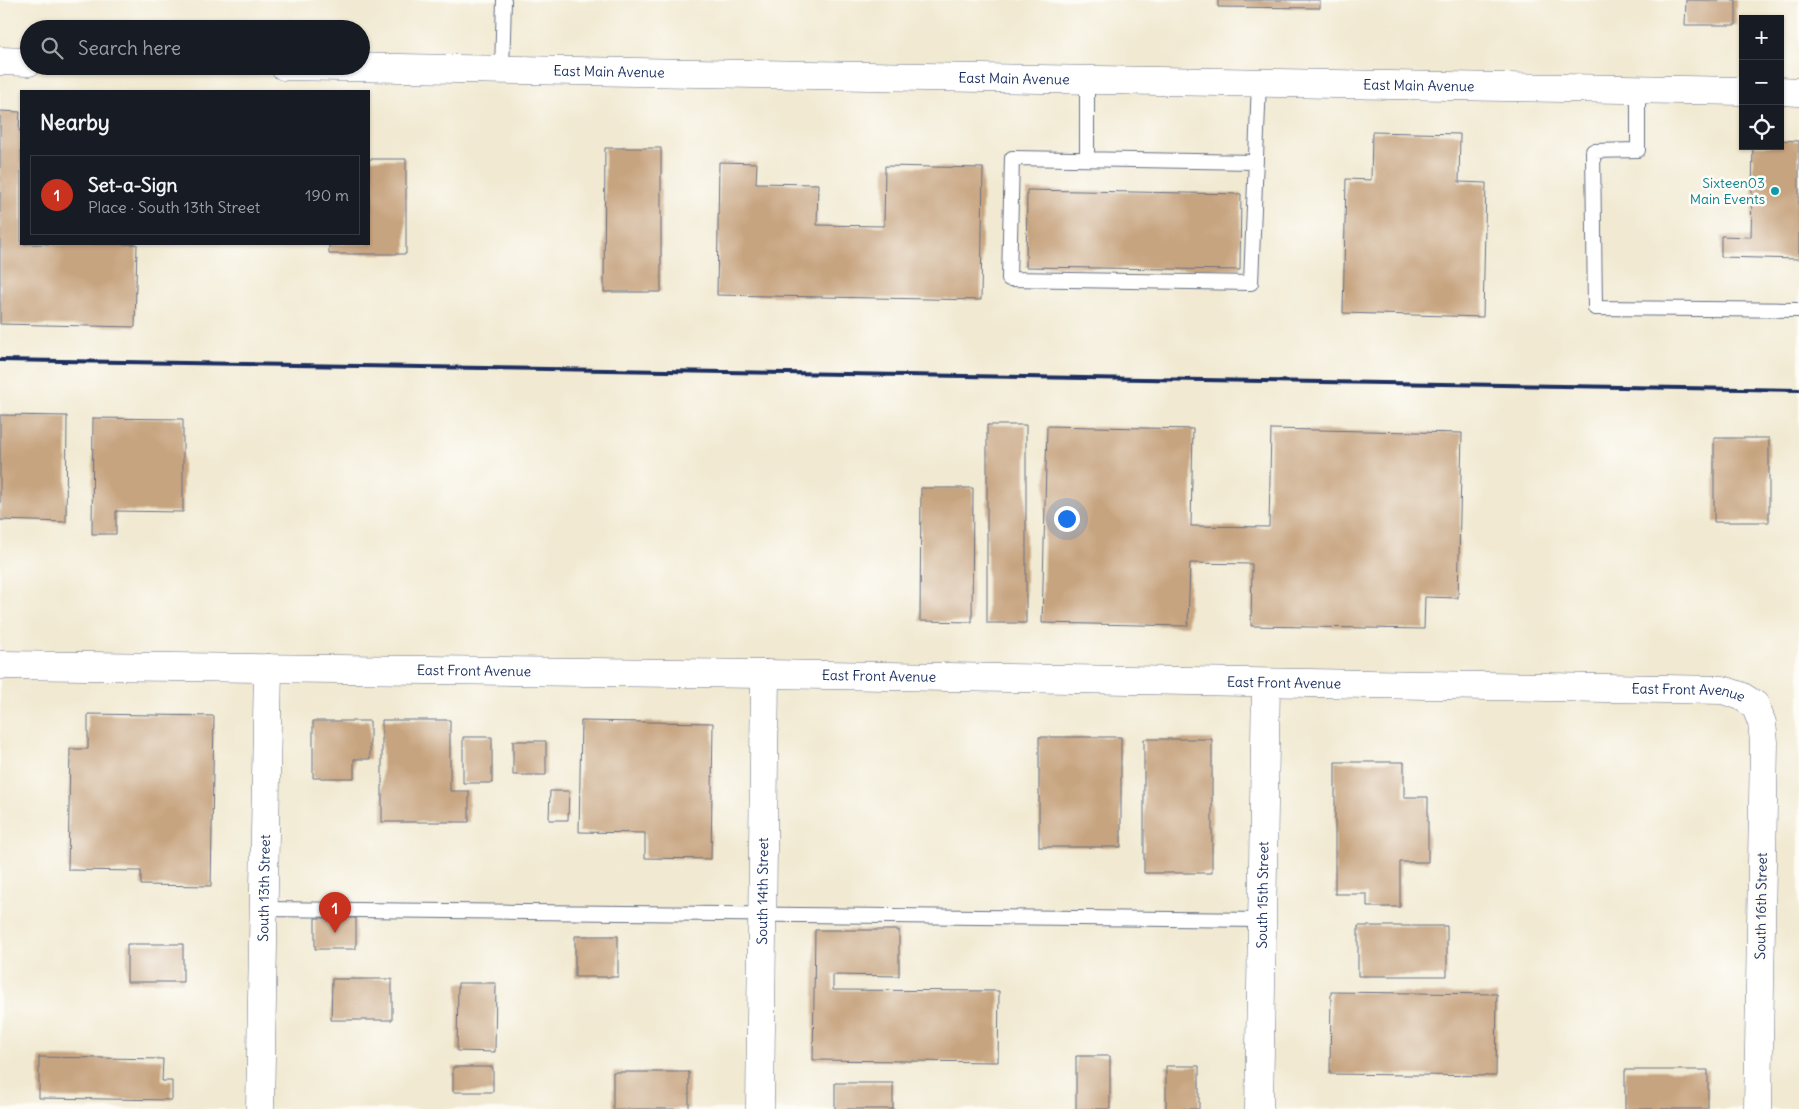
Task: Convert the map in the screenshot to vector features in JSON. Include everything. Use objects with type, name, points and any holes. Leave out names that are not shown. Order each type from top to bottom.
[{"type":"street","points":[[0,61],[20,62]]},
{"type":"street","name":"East Main Avenue","points":[[370,68],[1739,91]]},
{"type":"street","points":[[1784,92],[1799,92]]},
{"type":"street","name":"East Front Avenue","points":[[0,665],[765,674],[1723,690],[1741,696],[1755,705]]},
{"type":"street","name":"South 13th Street","points":[[260,1109],[268,668]]},
{"type":"street","name":"South 14th Street","points":[[760,1109],[765,674]]},
{"type":"street","name":"South 15th Street","points":[[1259,1109],[1266,683]]},
{"type":"street","name":"South 16th Street","points":[[1755,705],[1762,723],[1764,742],[1758,1109]]},
{"type":"lane","points":[[502,70],[504,0]]},
{"type":"lane","points":[[1087,79],[1087,159]]},
{"type":"lane","points":[[1256,162],[1012,158],[1009,279],[1251,283],[1256,162],[1259,82]]},
{"type":"lane","points":[[1638,89],[1638,150],[1593,151],[1595,308],[1799,310]]},
{"type":"lane","points":[[263,910],[1262,920]]},
{"type":"building","points":[[1218,0],[1320,0],[1320,8],[1218,7]]},
{"type":"building","points":[[1686,0],[1736,0],[1736,25],[1685,25]]},
{"type":"building","points":[[0,111],[20,112],[20,245],[137,245],[135,327],[0,324]]},
{"type":"building","points":[[1372,132],[1460,134],[1459,182],[1486,183],[1483,317],[1343,313],[1346,179],[1371,180]]},
{"type":"building","name":"Sixteen03 Main Events","points":[[1784,140],[1799,141],[1799,259],[1721,257],[1721,236],[1751,237],[1753,150],[1784,150]]},
{"type":"building","points":[[605,148],[661,148],[661,292],[604,292]]},
{"type":"building","points":[[370,159],[406,159],[406,254],[329,254],[329,245],[370,245]]},
{"type":"building","points":[[719,162],[757,163],[756,183],[818,184],[817,225],[884,226],[885,166],[983,168],[981,300],[717,295]]},
{"type":"building","points":[[1027,190],[1241,194],[1240,270],[1026,267]]},
{"type":"building","points":[[0,415],[67,416],[66,522],[0,520]]},
{"type":"building","points":[[93,418],[183,419],[183,512],[116,511],[116,534],[92,534]]},
{"type":"building","points":[[987,425],[1026,425],[1026,623],[987,623]]},
{"type":"building","points":[[1047,426],[1193,429],[1191,526],[1269,527],[1271,429],[1462,433],[1458,598],[1425,597],[1424,629],[1251,626],[1252,564],[1190,563],[1188,626],[1042,623]]},
{"type":"building","points":[[1714,438],[1769,438],[1769,522],[1714,522]]},
{"type":"building","points":[[921,488],[973,488],[972,622],[920,621]]},
{"type":"building","points":[[88,714],[214,716],[211,886],[141,885],[141,871],[68,870],[70,749],[88,749]]},
{"type":"building","points":[[382,720],[450,720],[450,791],[469,791],[469,822],[382,822]]},
{"type":"building","points":[[313,721],[370,721],[370,759],[354,759],[354,778],[313,778]]},
{"type":"building","points":[[581,721],[713,723],[711,859],[645,858],[645,833],[579,832]]},
{"type":"building","points":[[463,737],[492,737],[492,783],[463,783]]},
{"type":"building","points":[[1039,737],[1121,737],[1121,847],[1039,847]]},
{"type":"building","points":[[1144,739],[1212,739],[1212,873],[1144,873]]},
{"type":"building","points":[[513,741],[546,741],[546,775],[513,775]]},
{"type":"building","points":[[1335,762],[1404,762],[1404,797],[1428,797],[1428,862],[1400,862],[1400,907],[1367,907],[1367,894],[1335,894]]},
{"type":"building","points":[[550,791],[569,791],[568,820],[549,820]]},
{"type":"building","points":[[315,918],[356,918],[356,949],[315,949]]},
{"type":"building","points":[[1358,926],[1447,926],[1447,976],[1358,976]]},
{"type":"building","points":[[815,930],[899,930],[899,976],[833,975],[833,990],[999,991],[998,1062],[813,1060]]},
{"type":"building","points":[[575,936],[618,936],[618,977],[575,977]]},
{"type":"building","points":[[127,944],[183,944],[183,982],[127,982]]},
{"type":"building","points":[[332,979],[392,979],[392,1020],[331,1020]]},
{"type":"building","points":[[458,983],[496,983],[495,1052],[457,1051]]},
{"type":"building","points":[[1331,992],[1497,994],[1496,1076],[1330,1074]]},
{"type":"building","points":[[1076,1056],[1110,1056],[1110,1109],[1076,1109]]},
{"type":"building","points":[[39,1057],[163,1059],[162,1081],[172,1081],[172,1100],[39,1098]]},
{"type":"building","points":[[1166,1066],[1199,1066],[1199,1109],[1166,1109]]},
{"type":"building","points":[[453,1067],[493,1067],[493,1092],[453,1092]]},
{"type":"building","points":[[1625,1070],[1708,1070],[1708,1109],[1625,1109]]},
{"type":"building","points":[[613,1072],[689,1072],[689,1109],[613,1109]]},
{"type":"building","points":[[835,1083],[893,1083],[893,1109],[835,1109]]},
{"type":"railway","points":[[0,360],[1799,390]]},
{"type":"place","name":"Sixteen03 Main Events","points":[[1775,191]]},
{"type":"place","name":"Set-a-Sign","points":[[335,933]]}]
